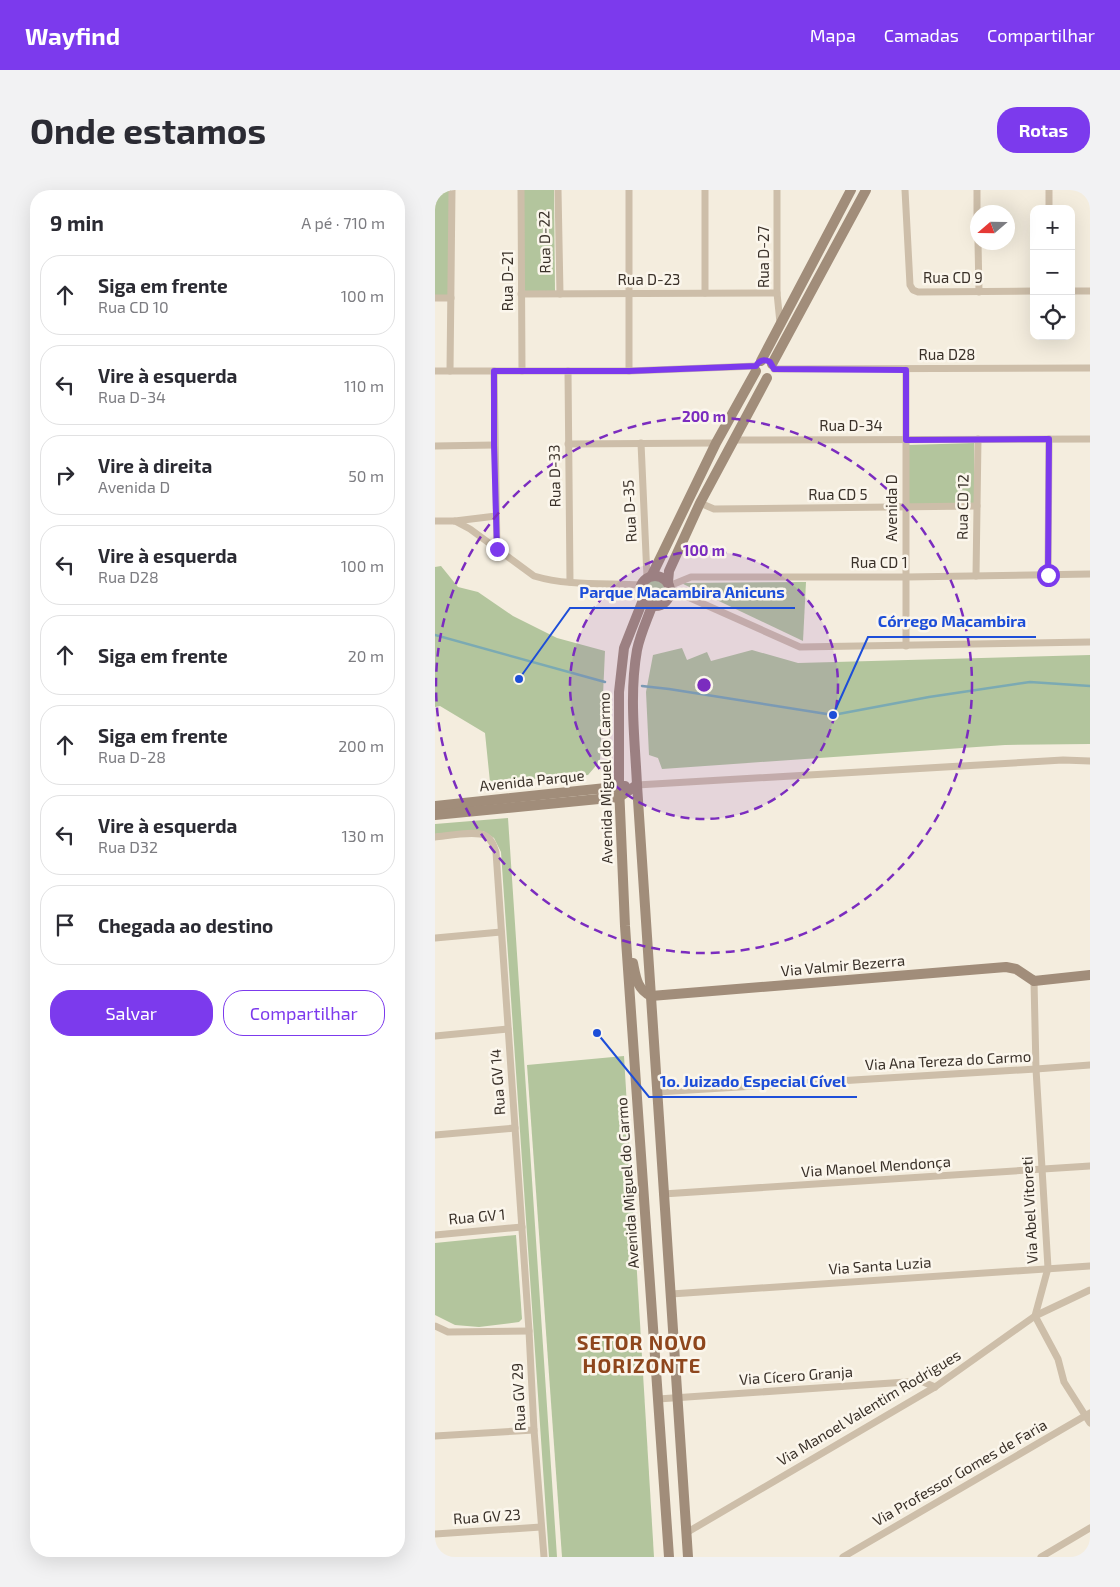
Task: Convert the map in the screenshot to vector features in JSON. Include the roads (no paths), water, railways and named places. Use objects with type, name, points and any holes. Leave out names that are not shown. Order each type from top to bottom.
[{"type":"main road","points":[[851,190],[716,443],[647,579],[639,590],[643,600],[652,606],[659,606],[669,596],[669,571],[700,503],[767,378],[772,374],[773,366],[866,190]]},
{"type":"main road","points":[[758,366],[767,360],[773,366]]},
{"type":"main road","points":[[758,366],[759,376],[767,378]]},
{"type":"main road","points":[[647,579],[664,578],[669,586]]},
{"type":"main road","name":"Avenida Miguel do Carmo","points":[[643,600],[624,648],[619,692],[619,792],[625,926],[669,1557]]},
{"type":"main road","name":"Avenida Miguel do Carmo","points":[[652,606],[637,649],[633,685],[637,786],[688,1557]]},
{"type":"main road","name":"Avenida Parque","points":[[435,815],[619,792],[637,786]]},
{"type":"main road","name":"Avenida Parque","points":[[435,806],[619,792]]},
{"type":"main road","points":[[625,926],[638,984],[643,992],[651,996]]},
{"type":"main road","name":"Via Valmir Bezerra","points":[[651,996],[1006,967],[1016,969],[1034,981]]},
{"type":"main road","points":[[1034,981],[1090,975]]},
{"type":"street","points":[[450,371],[452,190]]},
{"type":"street","name":"Rua D-21","points":[[521,190],[522,371]]},
{"type":"street","name":"Rua D-22","points":[[558,190],[560,294]]},
{"type":"street","points":[[629,190],[629,371]]},
{"type":"street","points":[[705,190],[705,293]]},
{"type":"street","name":"Rua D-27","points":[[777,190],[777,293],[780,323]]},
{"type":"street","name":"Rua CD 9","points":[[905,190],[910,285],[913,290],[918,292],[1030,291]]},
{"type":"street","points":[[977,190],[977,205]]},
{"type":"street","points":[[1049,190],[1049,205]]},
{"type":"street","points":[[978,250],[979,292]]},
{"type":"street","points":[[1075,291],[1090,291]]},
{"type":"street","name":"Rua D-23","points":[[521,294],[777,293]]},
{"type":"street","points":[[435,298],[451,298]]},
{"type":"street","points":[[435,371],[629,371],[758,366]]},
{"type":"street","name":"Rua D28","points":[[773,366],[906,370],[1090,368]]},
{"type":"street","name":"Rua D-33","points":[[568,370],[570,582]]},
{"type":"street","name":"Avenida D","points":[[906,370],[906,646]]},
{"type":"street","points":[[494,371],[497,549]]},
{"type":"street","name":"Rua CD 12","points":[[976,576],[978,439]]},
{"type":"street","points":[[1048,575],[1049,439]]},
{"type":"street","name":"Rua D-34","points":[[733,440],[1090,439]]},
{"type":"street","name":"Rua D-35","points":[[641,443],[647,579]]},
{"type":"street","points":[[569,444],[716,443]]},
{"type":"street","points":[[435,446],[494,445]]},
{"type":"street","name":"Rua CD 5","points":[[700,503],[713,509],[977,506]]},
{"type":"street","points":[[435,521],[455,521],[496,516]]},
{"type":"street","points":[[455,521],[470,529],[534,576],[545,580],[570,582],[647,579]]},
{"type":"street","name":"Rua CD 1","points":[[669,586],[691,577],[906,577],[1090,574]]},
{"type":"street","points":[[669,586],[800,647],[1090,642]]},
{"type":"street","points":[[637,786],[1045,761],[1090,761]]},
{"type":"street","name":"Rua GV 14","points":[[435,837],[476,833],[485,835],[493,842],[496,852],[529,1331]]},
{"type":"street","points":[[435,938],[501,932]]},
{"type":"street","name":"Via Abel Vitoreti","points":[[1034,981],[1036,1070],[1048,1268],[1035,1316]]},
{"type":"street","points":[[435,1036],[508,1029]]},
{"type":"street","name":"Via Ana Tereza do Carmo","points":[[657,1092],[1036,1070],[1090,1064]]},
{"type":"street","points":[[435,1135],[515,1128]]},
{"type":"street","name":"Via Manoel Mendonça","points":[[663,1194],[1090,1166]]},
{"type":"street","name":"Rua GV 1","points":[[435,1235],[522,1227]]},
{"type":"street","name":"Via Santa Luzia","points":[[671,1294],[1090,1266]]},
{"type":"street","name":"Via Manoel Valentim Rodrigues","points":[[686,1532],[935,1387],[1035,1316],[1090,1290]]},
{"type":"street","points":[[1035,1316],[1058,1359],[1060,1371],[1065,1382],[1088,1414],[1090,1423]]},
{"type":"street","points":[[435,1326],[448,1332],[529,1331]]},
{"type":"street","name":"Rua GV 29","points":[[529,1331],[534,1430],[544,1557]]},
{"type":"street","name":"Via Cícero Granja","points":[[658,1398],[921,1381],[935,1387]]},
{"type":"street","name":"Via Professor Gomes de Faria","points":[[843,1557],[1088,1414]]},
{"type":"street","points":[[435,1436],[534,1430]]},
{"type":"street","name":"Rua GV 23","points":[[435,1534],[541,1527]]},
{"type":"street","points":[[1041,1557],[1090,1528]]},
{"type":"waterway","points":[[435,635],[605,682]]},
{"type":"waterway","points":[[642,686],[833,715],[929,697],[1030,682],[1090,686]]},
{"type":"place","name":"Parque Macambira Anicuns","points":[[519,679]]},
{"type":"place","name":"Córrego Macambira","points":[[833,715]]},
{"type":"place","name":"1o. Juizado Especial Cível","points":[[597,1033]]},
{"type":"district","name":"SETOR NOVO HORIZONTE","points":[[642,1354]]}]
